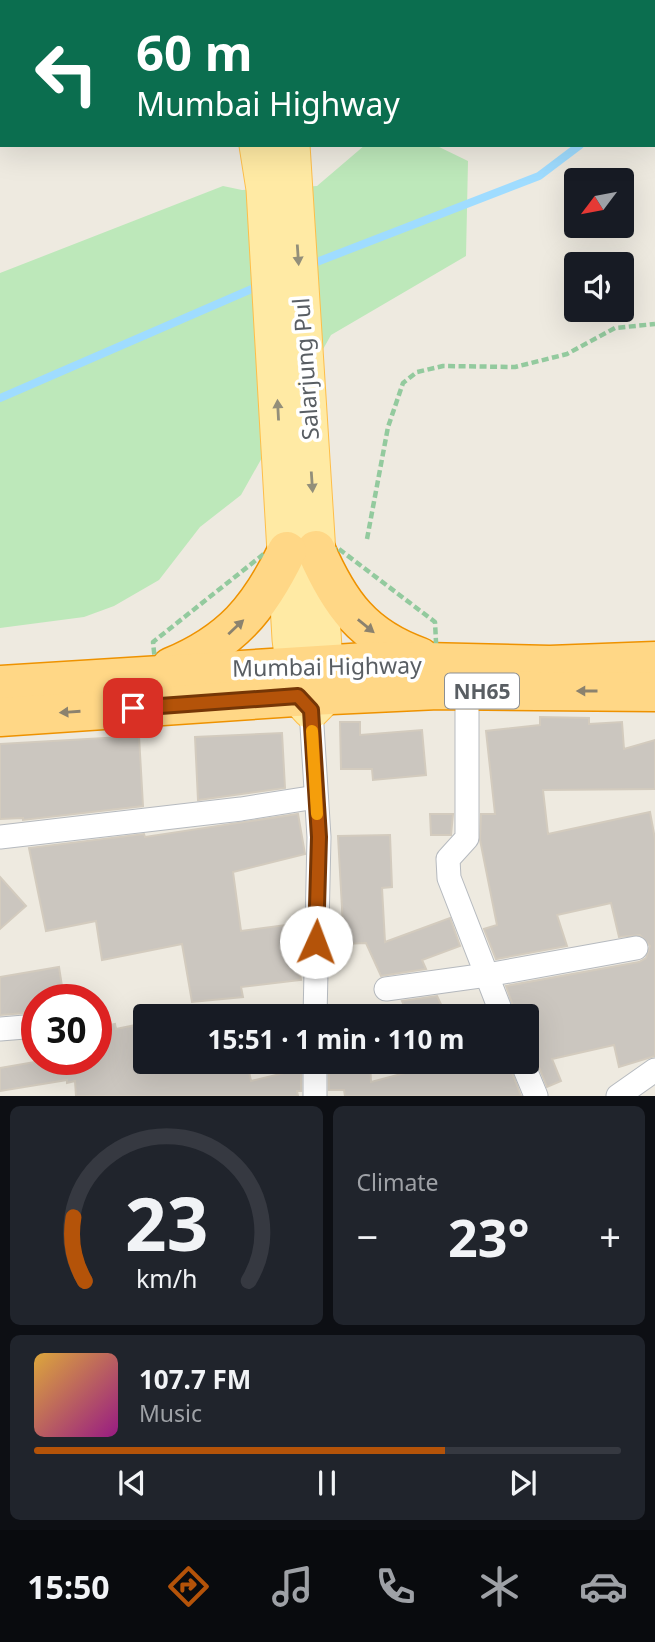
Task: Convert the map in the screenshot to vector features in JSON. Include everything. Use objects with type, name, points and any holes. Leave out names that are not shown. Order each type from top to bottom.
[{"type":"highway","points":[[156,673],[199,655],[237,628],[302,551],[361,623],[396,649],[437,663]]},
{"type":"highway","name":"Mumbai Highway","points":[[0,717],[310,686],[382,660],[550,665],[655,661]]},
{"type":"highway","name":"Mumbai Highway","points":[[0,685],[156,673],[310,686],[467,692],[655,692]]},
{"type":"main road","points":[[259,147],[279,188]]},
{"type":"main road","points":[[279,188],[290,147]]},
{"type":"main road","name":"Salarjung Pul","points":[[279,188],[310,686]]},
{"type":"street","points":[[310,686],[319,837],[315,1004]]},
{"type":"street","points":[[467,692],[467,838],[448,859],[449,878],[498,1004]]},
{"type":"street","points":[[0,837],[241,809],[316,797]]},
{"type":"street","points":[[386,989],[487,975],[636,948]]},
{"type":"street","points":[[0,1029],[21,1027]]},
{"type":"street","points":[[618,1096],[655,1070]]},
{"type":"street","points":[[315,1074],[315,1096]]},
{"type":"street","points":[[527,1074],[536,1096]]},
{"type":"path","points":[[367,539],[388,427],[403,383],[417,372],[443,366],[515,367],[567,354],[615,328],[655,324]]},
{"type":"green space","points":[[363,147],[439,147],[468,161],[466,256],[331,335],[241,495],[200,527],[159,580],[114,606],[84,617],[0,628],[0,273],[223,186],[242,190],[317,186]]},
{"type":"building","points":[[540,717],[589,718],[589,724],[622,722],[624,749],[655,740],[655,789],[543,790],[548,834],[650,812],[655,839],[655,1056],[619,1067],[614,1045],[552,1059],[561,1081],[547,1087],[539,1067],[539,1004],[512,1004],[506,986],[639,962],[646,958],[650,946],[640,935],[619,937],[611,903],[557,915],[567,946],[496,959],[484,929],[497,925],[480,840],[481,814],[495,814],[486,731],[540,725]]},
{"type":"building","points":[[340,722],[360,722],[360,735],[422,730],[426,775],[373,780],[372,769],[341,769]]},
{"type":"building","points":[[282,733],[285,788],[198,800],[195,737]]},
{"type":"building","points":[[139,736],[143,806],[23,820],[0,819],[0,744]]},
{"type":"building","points":[[298,814],[305,854],[233,872],[241,931],[293,924],[301,980],[241,987],[243,997],[192,1002],[182,944],[102,960],[96,921],[46,931],[29,848],[144,834],[145,837]]},
{"type":"building","points":[[430,814],[453,814],[451,835],[431,835]]},
{"type":"building","points":[[390,835],[392,887],[382,888],[385,942],[450,918],[460,946],[422,960],[426,969],[381,976],[366,943],[344,944],[338,836]]},
{"type":"building","points":[[0,877],[26,906],[0,929]]},
{"type":"building","points":[[59,967],[62,984],[21,984],[21,1013],[0,1015],[0,977]]},
{"type":"building","points":[[437,996],[441,1004],[403,1004],[402,1001]]},
{"type":"building","points":[[115,1024],[116,1029],[133,1025],[133,1074],[250,1074],[251,1081],[280,1074],[301,1074],[301,1091],[297,1091],[298,1096],[76,1096],[75,1081],[67,1083],[67,1080],[0,1091],[0,1068],[21,1064],[21,1075],[112,1075],[112,1025]]},
{"type":"building","points":[[329,1074],[371,1074],[371,1082],[401,1074],[513,1074],[521,1096],[345,1096],[344,1090],[329,1090]]},
{"type":"waterway","points":[[309,265],[539,176],[577,147]]},
{"type":"waterway","points":[[0,398],[261,285]]},
{"type":"slow traffic","points":[[312,731],[317,814]]},
{"type":"route","points":[[133,708],[298,696],[311,710],[319,837],[316,942]]}]
